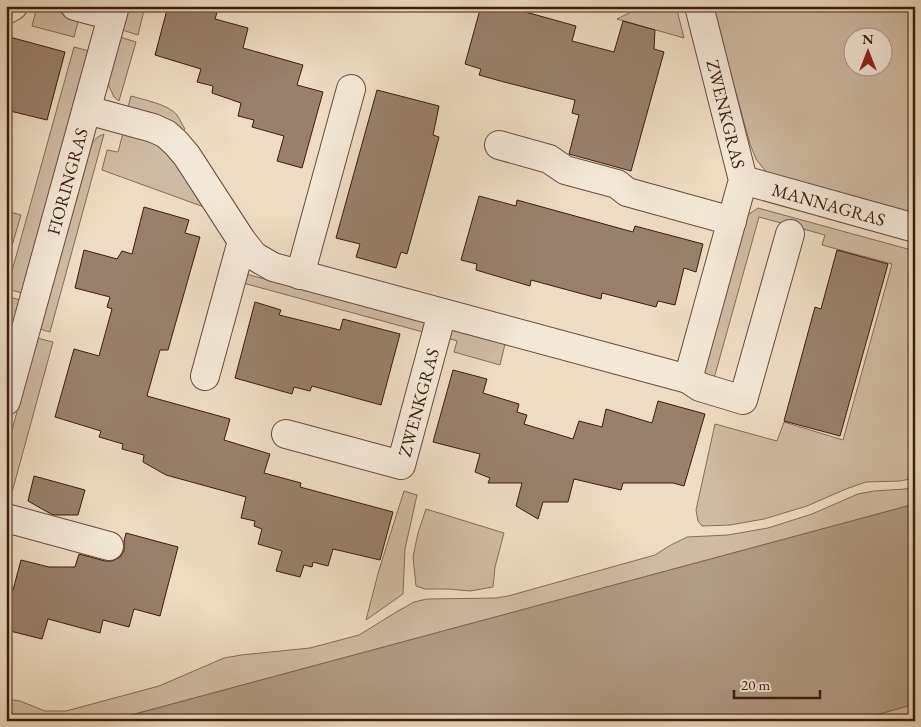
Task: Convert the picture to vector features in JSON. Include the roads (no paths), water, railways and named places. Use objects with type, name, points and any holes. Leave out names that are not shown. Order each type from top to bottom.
[{"type":"street","points":[[6,10],[13,6]]},
{"type":"street","name":"FIORINGRAS","points":[[6,401],[14,346],[87,110],[114,11],[75,6]]},
{"type":"street","name":"ZWENKGRAS","points":[[688,379],[743,180],[699,6]]},
{"type":"street","points":[[300,275],[351,89]]},
{"type":"street","points":[[87,110],[153,128],[166,134],[176,142],[188,156],[242,241],[254,256],[272,267],[688,379],[700,387],[744,400],[790,234]]},
{"type":"street","points":[[499,145],[548,159],[565,170],[617,184],[627,192],[732,221]]},
{"type":"street","name":"MANNAGRAS","points":[[743,180],[915,228]]},
{"type":"street","points":[[205,376],[242,241]]},
{"type":"street","name":"ZWENKGRAS","points":[[286,434],[401,465],[442,314]]},
{"type":"street","points":[[6,518],[109,546]]}]
